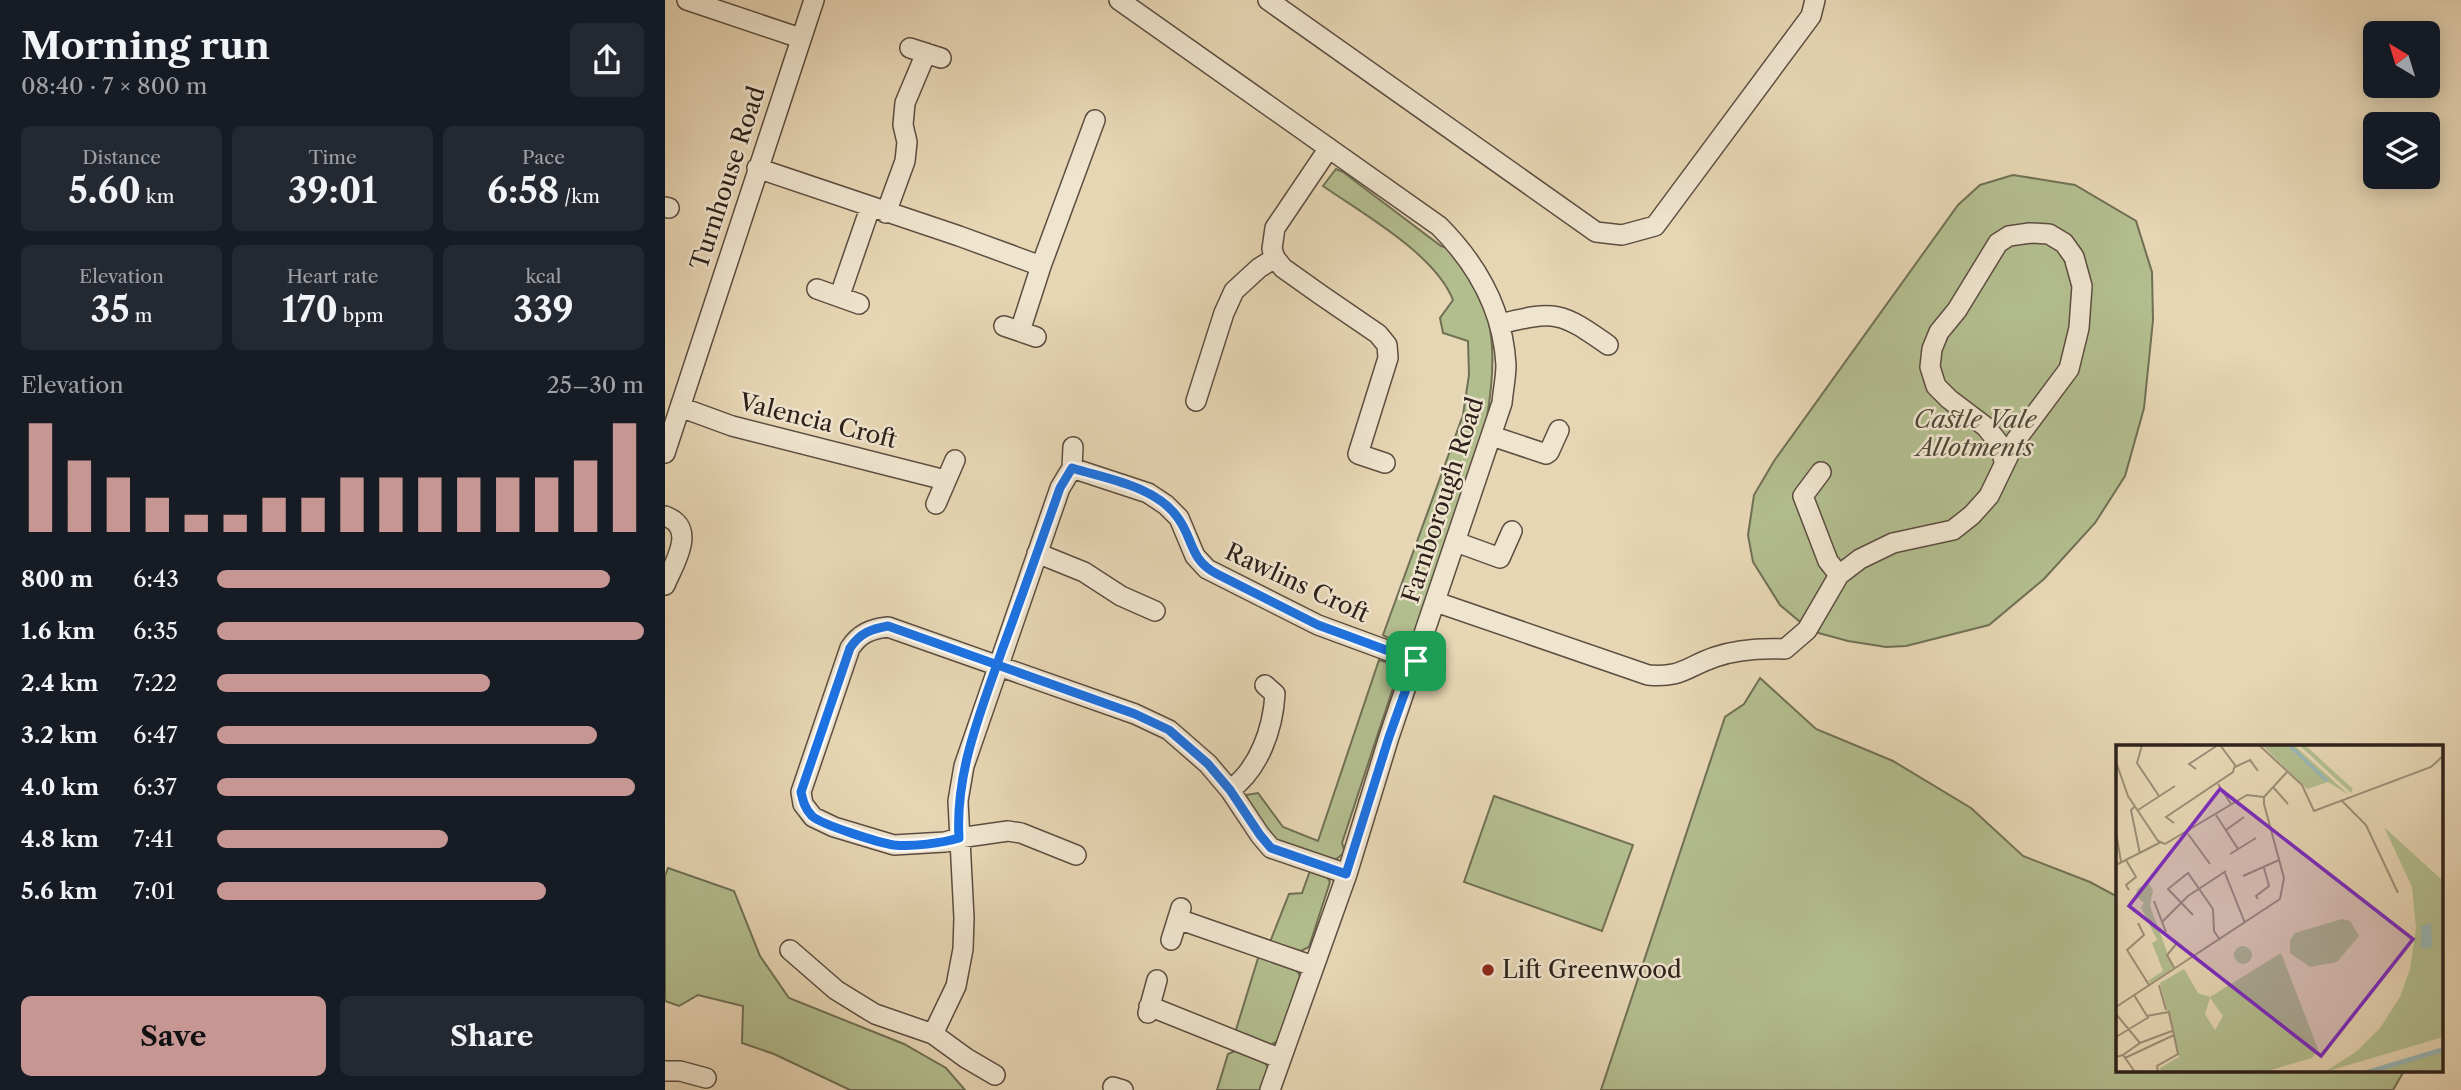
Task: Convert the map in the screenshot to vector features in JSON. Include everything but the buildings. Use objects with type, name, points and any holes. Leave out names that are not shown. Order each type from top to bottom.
[{"type":"street","points":[[687,0],[800,38]]},
{"type":"street","name":"Turnhouse Road","points":[[665,453],[814,0]]},
{"type":"street","name":"Farnborough Road","points":[[1119,0],[1439,226],[1459,246],[1488,292],[1500,324],[1506,367],[1502,403],[1492,436],[1389,737],[1346,874],[1270,1090]]},
{"type":"street","points":[[1268,0],[1596,232],[1622,235],[1655,226],[1811,16],[1815,0]]},
{"type":"street","points":[[840,295],[878,210],[905,161],[905,103],[926,53]]},
{"type":"street","points":[[1020,331],[1041,266],[1096,119]]},
{"type":"street","points":[[1329,148],[1275,228],[1272,249],[1283,268],[1378,334],[1387,345],[1388,358],[1358,453],[1385,463]]},
{"type":"street","points":[[757,168],[1041,266]]},
{"type":"street","points":[[1436,602],[1648,675],[1667,677],[1683,673],[1714,657],[1757,648],[1786,649],[1807,629],[1839,575],[1860,559],[1893,543],[1953,530],[1972,515],[1989,496],[2016,440],[2069,369],[2079,328],[2082,286],[2074,257],[2064,243],[2049,234],[2009,236],[1998,243],[1957,310],[1939,332],[1932,349],[1930,367],[1936,386],[1986,427],[2001,446],[2004,462]]},
{"type":"street","points":[[1196,401],[1224,313],[1234,291],[1259,268],[1275,258]]},
{"type":"street","points":[[817,289],[859,304]]},
{"type":"street","points":[[1500,324],[1534,315],[1556,315],[1580,325],[1608,345]]},
{"type":"street","name":"Valencia Croft","points":[[680,407],[732,426],[945,480]]},
{"type":"street","points":[[1492,436],[1546,454],[1559,430]]},
{"type":"street","points":[[933,1034],[956,986],[963,949],[958,801],[964,766],[1060,488],[1072,468],[1073,447]]},
{"type":"street","points":[[936,504],[955,460]]},
{"type":"street","name":"Rawlins Croft","points":[[1072,468],[1148,492],[1166,505],[1179,518],[1195,556],[1207,569],[1318,625],[1416,661]]},
{"type":"street","points":[[1821,472],[1803,496],[1828,561],[1839,575]]},
{"type":"street","points":[[665,516],[681,527],[683,537],[665,585]]},
{"type":"street","points":[[1456,542],[1500,558],[1512,531]]},
{"type":"street","points":[[1037,553],[1084,572],[1121,596],[1155,611]]},
{"type":"street","points":[[1076,855],[1021,833],[1008,831],[945,842],[894,845],[834,827],[813,817],[803,804],[801,792],[850,648],[858,637],[873,629],[888,626],[1169,730],[1189,745],[1230,790],[1271,848],[1346,874]]},
{"type":"street","points":[[1230,790],[1244,780],[1254,766],[1274,714],[1275,694],[1265,685]]},
{"type":"street","points":[[1171,940],[1180,913],[1313,965]]},
{"type":"street","points":[[790,950],[836,990],[875,1014],[933,1034],[995,1075]]},
{"type":"street","points":[[1157,980],[1149,1009],[1281,1059]]},
{"type":"street","points":[[665,1073],[680,1071],[706,1078]]},
{"type":"green space","points":[[1336,169],[1441,246],[1451,249],[1479,295],[1489,324],[1492,372],[1487,418],[1415,642],[1406,648],[1383,635],[1463,415],[1469,375],[1468,341],[1443,333],[1440,318],[1453,300],[1431,267],[1396,236],[1323,186]]},
{"type":"green space","name":"Castle Vale Allotments","points":[[2013,175],[2075,185],[2136,221],[2152,272],[2153,320],[2144,408],[2125,476],[2095,523],[2044,579],[1989,625],[1906,646],[1886,647],[1811,631],[1780,605],[1753,562],[1748,535],[1754,495],[1774,461],[1958,205],[1980,185]]},
{"type":"green space","points":[[1379,660],[1398,666],[1404,672],[1403,678],[1394,685],[1342,843],[1345,852],[1334,861],[1277,842],[1262,830],[1246,795],[1258,793],[1283,827],[1318,841]]},
{"type":"green space","points":[[1760,678],[1816,729],[1893,761],[1971,808],[2023,856],[2090,882],[2116,896],[2116,1072],[2403,1072],[2393,1090],[1601,1090],[1725,717],[1744,704]]},
{"type":"green space","points":[[1494,796],[1633,845],[1602,931],[1464,882]]},
{"type":"green space","points":[[668,868],[734,891],[760,956],[789,998],[904,1044],[946,1068],[965,1090],[850,1090],[774,1054],[742,1043],[743,1006],[698,995],[679,1006],[665,1001],[665,876]]},
{"type":"green space","points":[[1311,868],[1325,874],[1330,882],[1309,947],[1301,951],[1270,942],[1289,894],[1302,893]]},
{"type":"green space","points":[[1259,955],[1295,967],[1300,976],[1278,1041],[1268,1046],[1235,1033]]},
{"type":"green space","points":[[1237,1050],[1265,1062],[1269,1070],[1262,1090],[1217,1090],[1228,1054]]},
{"type":"place","name":"Lift Greenwood","points":[[1488,970]]},
{"type":"route","points":[[1416,661],[1318,625],[1207,569],[1195,556],[1179,518],[1166,505],[1148,492],[1072,468],[1060,488],[997,666],[964,766],[958,801],[959,838],[945,842],[894,845],[834,827],[813,817],[803,804],[801,792],[850,648],[858,637],[873,629],[888,626],[997,666],[1135,714],[1169,730],[1208,764],[1271,848],[1346,874],[1416,661]]}]
